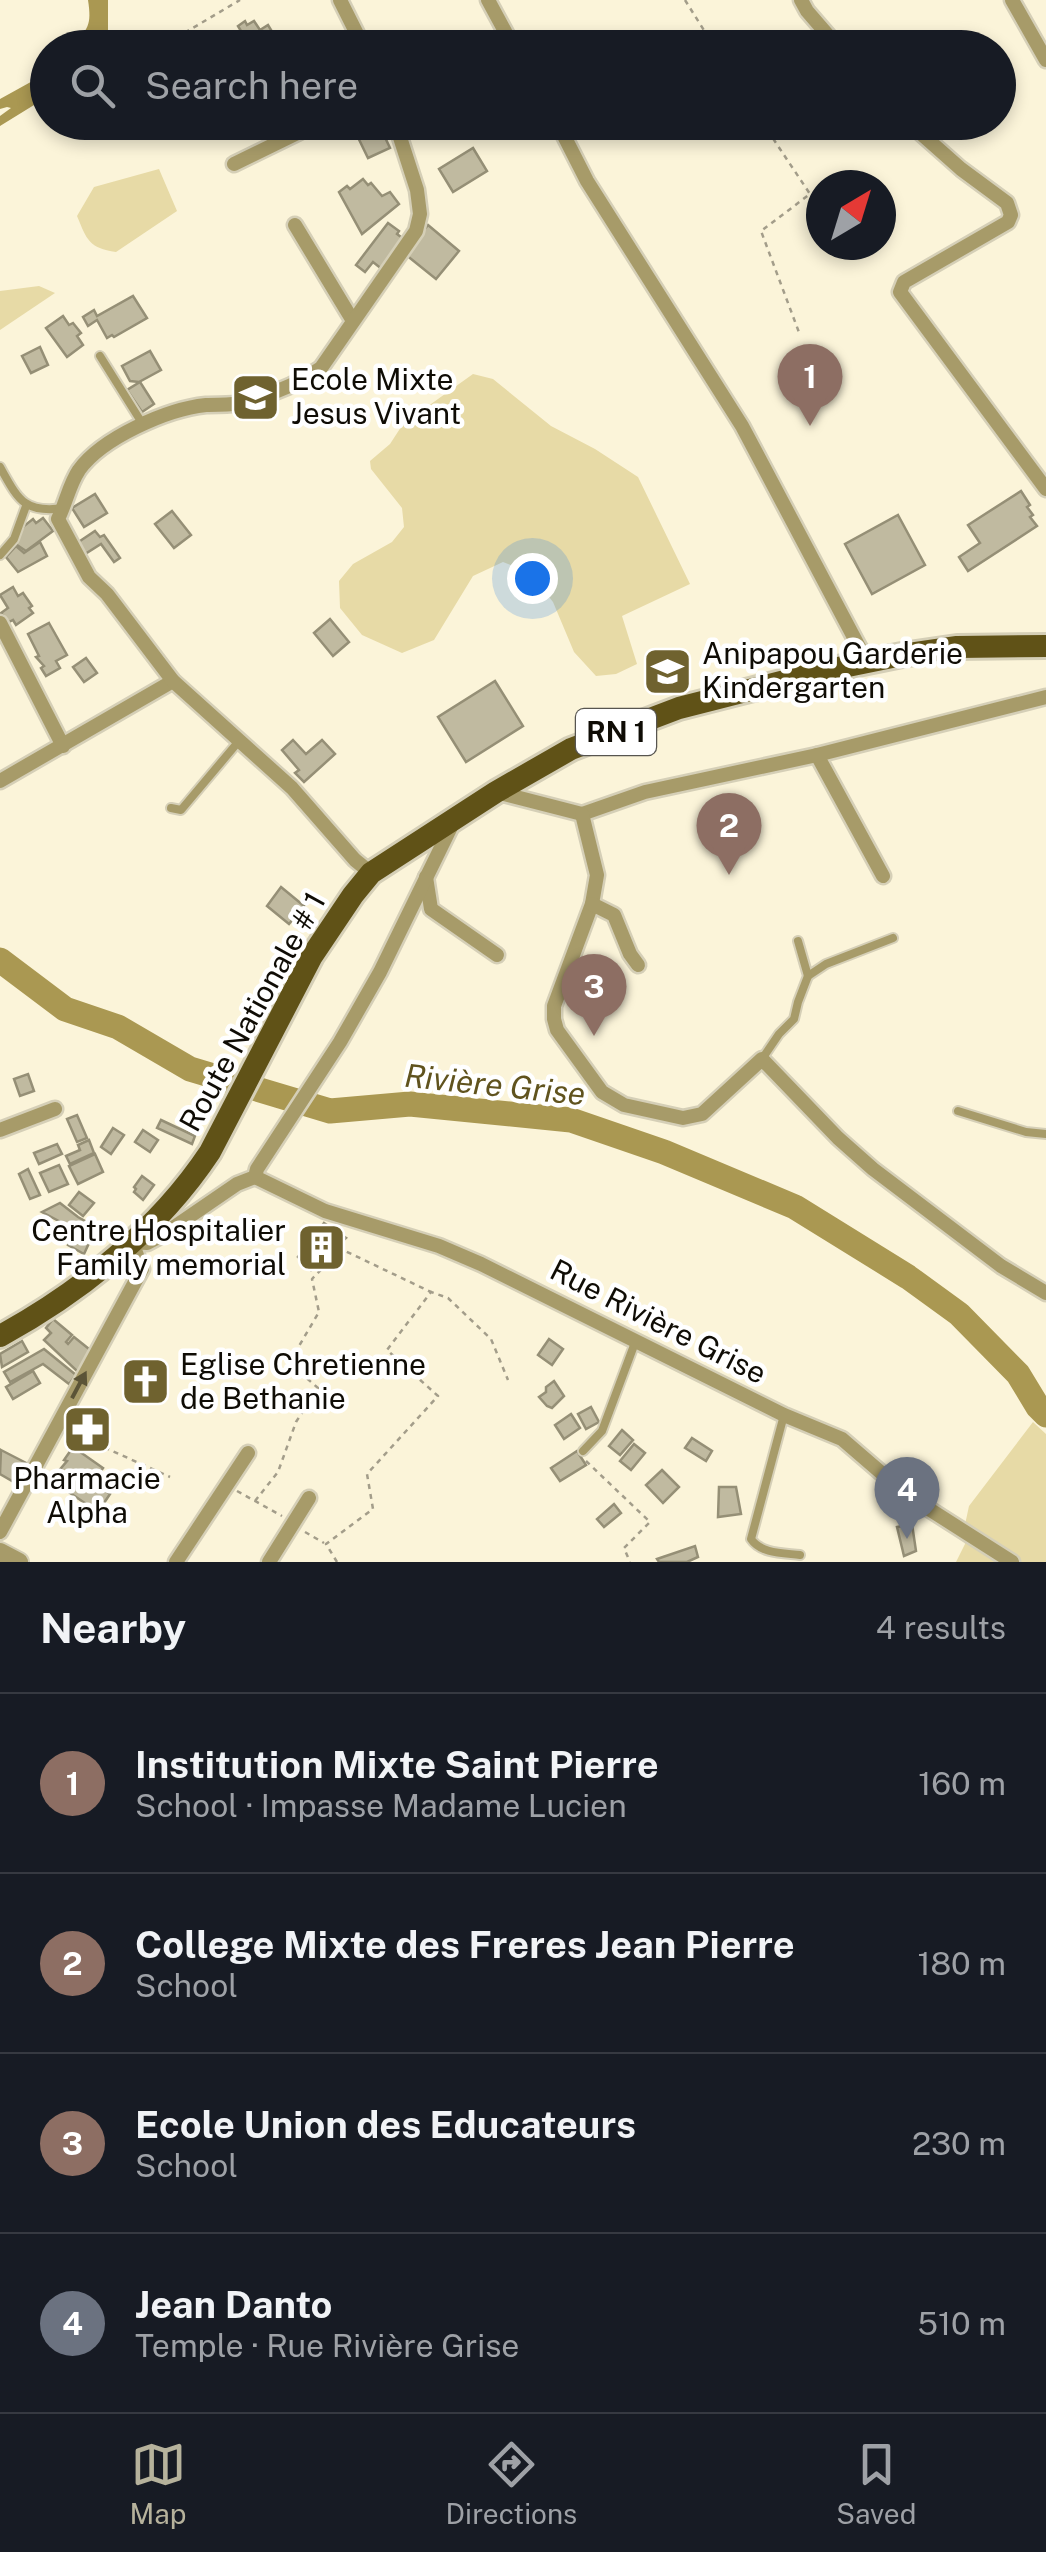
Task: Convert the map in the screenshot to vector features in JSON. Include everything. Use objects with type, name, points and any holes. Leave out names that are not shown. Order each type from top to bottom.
[{"type":"main road","name":"Route Nationale # 1","points":[[0,1336],[71,1291],[132,1242],[196,1172],[312,956],[371,873],[570,749],[679,708],[867,662],[957,648],[1046,646]]},
{"type":"street","points":[[340,0],[355,30]]},
{"type":"street","points":[[488,0],[504,30]]},
{"type":"street","points":[[801,0],[823,30]]},
{"type":"street","points":[[1012,0],[1046,60]]},
{"type":"street","points":[[234,164],[283,140]]},
{"type":"street","points":[[371,873],[292,788],[173,682],[90,578],[58,519],[70,487],[91,455],[142,422],[204,405],[242,403],[303,380],[320,368],[416,231],[420,214],[417,190],[400,140]]},
{"type":"street","points":[[566,140],[587,180],[742,426],[867,662]]},
{"type":"street","points":[[928,140],[1008,203],[1011,214],[1008,222],[904,282],[900,292],[1046,488]]},
{"type":"street","points":[[295,225],[353,321]]},
{"type":"street","points":[[0,623],[63,746]]},
{"type":"street","points":[[0,781],[173,682]]},
{"type":"street","points":[[496,792],[582,814],[645,792],[817,755],[1046,697]]},
{"type":"street","points":[[817,755],[882,876]]},
{"type":"street","points":[[582,814],[597,875],[592,904],[554,1006],[554,1019],[557,1030],[602,1092],[624,1105],[693,1117],[702,1114],[762,1059],[873,1169],[1001,1266],[1046,1293]]},
{"type":"street","points":[[0,1532],[142,1270],[132,1242],[147,1243],[164,1234],[256,1173],[380,972],[456,817]]},
{"type":"street","points":[[426,877],[431,909],[497,955]]},
{"type":"street","points":[[592,904],[614,916],[638,965]]},
{"type":"street","points":[[0,1130],[55,1109]]},
{"type":"street","name":"Rue Rivière Grise","points":[[256,1173],[324,1211],[468,1258],[784,1415],[842,1439],[907,1495],[1012,1562]]},
{"type":"street","points":[[176,1562],[248,1453]]},
{"type":"street","points":[[269,1562],[309,1498]]},
{"type":"street","points":[[0,1552],[19,1562]]},
{"type":"lane","points":[[100,356],[142,422]]},
{"type":"lane","points":[[0,467],[26,506],[46,511],[64,508]]},
{"type":"lane","points":[[0,555],[14,540],[26,506]]},
{"type":"lane","points":[[171,808],[181,810],[239,741]]},
{"type":"lane","points":[[762,1059],[794,1018],[808,976],[826,964],[893,938]]},
{"type":"lane","points":[[798,940],[808,976]]},
{"type":"lane","points":[[958,1111],[1026,1132],[1046,1134]]},
{"type":"lane","points":[[583,1451],[602,1430],[636,1340]]},
{"type":"lane","points":[[784,1415],[750,1540],[760,1548],[800,1555]]},
{"type":"path","points":[[189,30],[240,0]]},
{"type":"path","points":[[686,0],[704,30]]},
{"type":"path","points":[[774,140],[810,194],[761,231],[800,335]]},
{"type":"path","points":[[255,1501],[278,1472],[296,1422],[318,1388],[289,1362],[318,1312],[312,1279],[341,1249],[448,1298],[492,1339],[508,1380]]},
{"type":"path","points":[[326,1544],[373,1509],[367,1474],[438,1396],[387,1350],[431,1292]]},
{"type":"path","points":[[58,1426],[170,1476]]},
{"type":"path","points":[[583,1451],[583,1458],[650,1522],[624,1548],[630,1562]]},
{"type":"path","points":[[227,1485],[326,1544],[337,1562]]},
{"type":"shaded area","points":[[88,0],[108,0],[108,30],[85,30]]},
{"type":"shaded area","points":[[30,82],[30,107],[0,126],[0,116],[11,108],[0,109],[0,99]]},
{"type":"shaded area","points":[[159,169],[177,211],[116,252],[90,242],[77,216],[94,187]]},
{"type":"shaded area","points":[[39,286],[55,293],[0,330],[0,291]]},
{"type":"shaded area","points":[[473,374],[493,379],[551,426],[638,477],[690,584],[622,616],[637,664],[616,674],[596,676],[574,652],[553,602],[529,572],[503,562],[473,576],[434,640],[402,653],[362,635],[340,608],[339,581],[353,564],[392,542],[404,527],[402,508],[371,469],[370,461],[390,444],[403,424]]},
{"type":"shaded area","points":[[1033,1422],[1046,1434],[1046,1562],[956,1562],[965,1544],[963,1534],[969,1506]]},
{"type":"building","points":[[254,21],[260,30],[240,30],[238,26]]},
{"type":"building","points":[[359,140],[386,140],[390,148],[368,158]]},
{"type":"building","points":[[473,148],[487,171],[453,192],[439,169]]},
{"type":"building","points":[[363,179],[382,196],[390,192],[399,204],[362,234],[339,192]]},
{"type":"building","points":[[388,223],[405,240],[383,270],[373,262],[365,272],[356,265]]},
{"type":"building","points":[[428,225],[459,251],[436,279],[405,254]]},
{"type":"building","points":[[133,296],[147,318],[114,337],[107,338],[97,320],[88,326],[83,317],[94,310],[97,316]]},
{"type":"building","points":[[63,316],[81,333],[77,336],[83,345],[67,357],[46,328]]},
{"type":"building","points":[[40,347],[48,365],[31,373],[22,356]]},
{"type":"building","points":[[150,351],[161,370],[139,382],[130,381],[122,366]]},
{"type":"building","points":[[140,382],[154,404],[142,412],[127,390]]},
{"type":"building","points":[[1021,491],[1037,526],[968,571],[959,557],[980,543],[968,525]]},
{"type":"building","points":[[95,494],[107,513],[84,527],[72,508]]},
{"type":"building","points":[[172,511],[191,535],[174,548],[155,524]]},
{"type":"building","points":[[898,515],[925,565],[872,594],[845,544]]},
{"type":"building","points":[[43,518],[53,531],[26,551],[14,543],[24,526]]},
{"type":"building","points":[[95,531],[100,537],[104,535],[120,558],[114,562],[101,544],[85,554],[77,543]]},
{"type":"building","points":[[40,542],[47,556],[18,572],[6,557],[16,546],[24,553]]},
{"type":"building","points":[[13,587],[18,596],[23,593],[33,613],[16,625],[1,613],[8,608],[0,595]]},
{"type":"building","points":[[330,619],[349,642],[333,656],[314,633]]},
{"type":"building","points":[[49,623],[67,655],[56,661],[60,668],[46,676],[28,634]]},
{"type":"building","points":[[86,658],[97,673],[84,682],[73,667]]},
{"type":"building","points":[[495,681],[523,726],[466,762],[438,717]]},
{"type":"building","points":[[293,740],[306,754],[322,740],[335,754],[304,782],[282,750]]},
{"type":"building","points":[[281,887],[304,906],[289,924],[267,906]]},
{"type":"building","points":[[28,1074],[34,1091],[20,1096],[14,1079]]},
{"type":"building","points":[[77,1115],[87,1138],[77,1142],[67,1119]]},
{"type":"building","points":[[161,1120],[195,1136],[192,1144],[157,1128]]},
{"type":"building","points":[[113,1128],[124,1135],[111,1154],[101,1147]]},
{"type":"building","points":[[143,1130],[158,1140],[150,1152],[135,1142]]},
{"type":"building","points":[[89,1140],[94,1153],[70,1164],[66,1156],[80,1150],[78,1145]]},
{"type":"building","points":[[57,1144],[62,1154],[39,1164],[34,1153]]},
{"type":"building","points":[[95,1154],[103,1172],[78,1184],[69,1166]]},
{"type":"building","points":[[59,1165],[68,1184],[49,1192],[40,1173]]},
{"type":"building","points":[[28,1169],[40,1195],[30,1199],[19,1174]]},
{"type":"building","points":[[142,1176],[154,1185],[143,1200],[134,1192]]},
{"type":"building","points":[[79,1192],[94,1203],[83,1216],[69,1205]]},
{"type":"building","points":[[60,1203],[101,1230],[84,1254],[68,1245],[70,1241],[63,1237],[68,1226],[42,1212]]},
{"type":"building","name":"Centre Hospitalier Family memorial","points":[[324,1223],[346,1238],[311,1270],[298,1257]]},
{"type":"building","points":[[53,1319],[72,1335],[68,1344],[74,1337],[94,1353],[78,1372],[44,1340],[51,1333],[46,1328]]},
{"type":"building","points":[[549,1339],[563,1349],[552,1365],[538,1355]]},
{"type":"building","points":[[22,1341],[28,1352],[2,1367],[0,1354]]},
{"type":"building","points":[[44,1349],[76,1375],[69,1384],[43,1364],[10,1382],[4,1372]]},
{"type":"building","name":"Eglise Chretienne de Bethanie","points":[[133,1369],[163,1380],[158,1395],[128,1383]]},
{"type":"building","points":[[33,1371],[40,1383],[13,1399],[6,1387]]},
{"type":"building","points":[[554,1381],[564,1396],[552,1408],[539,1397]]},
{"type":"building","points":[[591,1407],[599,1422],[586,1429],[578,1414]]},
{"type":"building","points":[[571,1414],[580,1428],[564,1439],[555,1425]]},
{"type":"building","points":[[622,1430],[633,1440],[620,1455],[609,1446]]},
{"type":"building","points":[[692,1438],[712,1451],[706,1461],[685,1448]]},
{"type":"building","points":[[634,1444],[645,1453],[631,1470],[620,1461]]},
{"type":"building","points":[[73,1447],[103,1468],[93,1482],[110,1494],[98,1512],[51,1480]]},
{"type":"building","points":[[1,1450],[30,1465],[19,1485],[0,1474]]},
{"type":"building","points":[[577,1451],[586,1465],[560,1481],[551,1468]]},
{"type":"building","points":[[662,1470],[679,1487],[663,1503],[646,1485]]},
{"type":"building","points":[[719,1487],[736,1487],[741,1514],[718,1517]]},
{"type":"building","points":[[614,1504],[621,1513],[604,1527],[597,1519]]},
{"type":"building","points":[[912,1524],[916,1551],[904,1556],[897,1527]]},
{"type":"building","points":[[695,1546],[698,1557],[687,1562],[657,1559]]},
{"type":"waterway","name":"Rivière Grise","points":[[0,960],[65,1009],[118,1027],[190,1069],[330,1111],[410,1104],[571,1120],[664,1152],[795,1207],[908,1277],[959,1314],[1018,1374],[1046,1415]]},
{"type":"place","name":"Ecole Mixte Jesus Vivant","points":[[256,397]]},
{"type":"place","name":"Institution Mixte Saint Pierre","points":[[810,426]]},
{"type":"place","name":"Anipapou Garderie Kindergarten","points":[[667,671]]},
{"type":"place","name":"College Mixte des Freres Jean Pierre","points":[[729,875]]},
{"type":"place","name":"Ecole Union des Educateurs","points":[[594,1036]]},
{"type":"place","name":"Centre Hospitalier Family memorial","points":[[321,1248]]},
{"type":"place","name":"Eglise Chretienne de Bethanie","points":[[145,1382]]},
{"type":"place","name":"Pharmacie Alpha","points":[[87,1430]]},
{"type":"place","name":"Jean Danto","points":[[907,1539]]}]
